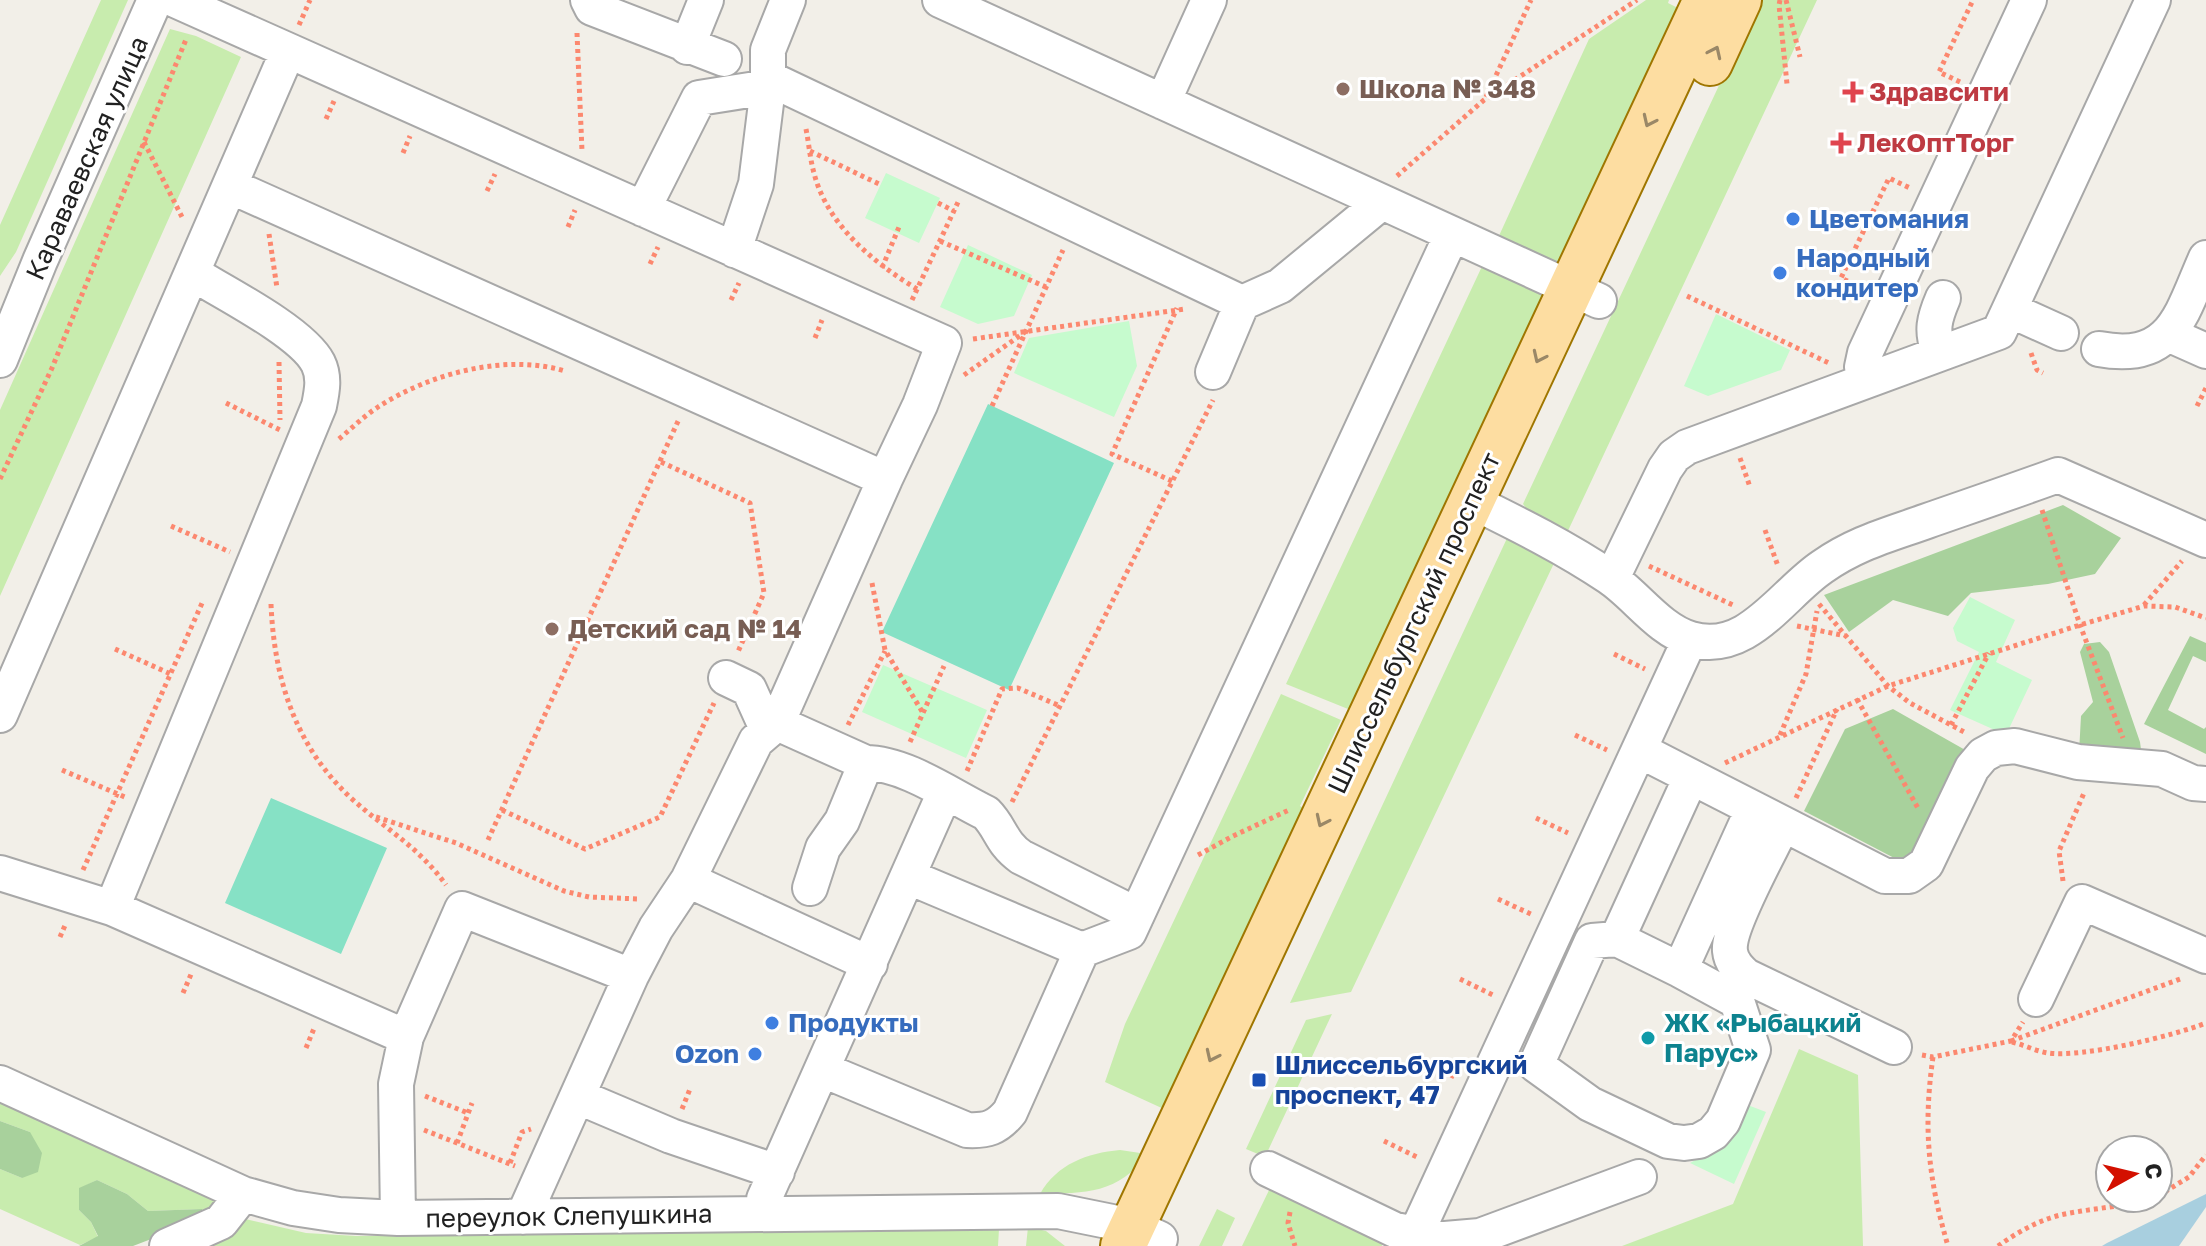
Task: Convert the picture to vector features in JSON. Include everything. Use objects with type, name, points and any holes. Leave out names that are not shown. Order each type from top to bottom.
[{"type":"main road","name":"Шлиссельбургский проспект","points":[[1585,295],[1706,0]]},
{"type":"main road","name":"Шлиссельбургский проспект","points":[[1143,1239],[1585,295],[1739,0]]},
{"type":"street","name":"Караваевская улица","points":[[0,360],[7,324],[40,261],[155,0]]},
{"type":"street","points":[[687,47],[706,0]]},
{"type":"street","points":[[734,250],[756,184],[778,86],[768,50],[788,0]]},
{"type":"street","points":[[940,0],[1585,295]]},
{"type":"street","points":[[1163,102],[1209,0]]},
{"type":"street","points":[[1866,380],[1862,367],[1865,353],[2029,0]]},
{"type":"street","points":[[1618,566],[1665,469],[1674,456],[1687,447],[1999,332],[2153,0]]},
{"type":"street","points":[[582,15],[592,8],[724,59]]},
{"type":"street","points":[[183,15],[288,51],[944,343],[920,405],[770,722],[756,741],[681,891],[656,928],[631,976],[523,1217]]},
{"type":"street","points":[[0,715],[288,51]]},
{"type":"street","points":[[643,209],[699,98],[778,86],[1075,223],[1190,293],[1242,303],[1280,286],[1377,200]]},
{"type":"street","points":[[230,186],[885,479]]},
{"type":"street","points":[[909,877],[1082,950],[1129,932],[1452,234]]},
{"type":"street","points":[[2099,349],[2118,353],[2148,349],[2170,335],[2206,258]]},
{"type":"street","points":[[112,908],[203,688],[298,439],[319,406],[323,384],[319,365],[310,350],[196,264]]},
{"type":"street","points":[[1939,352],[1933,337],[1934,321],[1943,298]]},
{"type":"street","points":[[1213,372],[1242,303]]},
{"type":"street","points":[[2010,310],[2061,333]]},
{"type":"street","points":[[2170,335],[2206,351]]},
{"type":"street","points":[[1485,508],[1618,566],[1667,625],[1690,639],[1715,642],[1740,636],[1763,619],[1803,579],[1848,549],[2058,475],[2204,539]]},
{"type":"street","points":[[1416,1234],[1690,639]]},
{"type":"street","points":[[726,678],[749,689],[770,722],[867,760],[986,813],[995,822],[1008,848],[1021,857],[1137,915]]},
{"type":"street","points":[[1639,750],[1885,876],[1909,876],[1926,864],[1972,768],[1983,755],[1996,748],[2015,746],[2078,762],[2162,769],[2193,783],[2206,784]]},
{"type":"street","points":[[810,888],[823,848],[842,821],[867,760]]},
{"type":"street","points":[[1617,939],[1691,777]]},
{"type":"street","points":[[764,1213],[764,1199],[909,877],[950,795]]},
{"type":"street","points":[[1680,970],[1753,809]]},
{"type":"street","points":[[1783,824],[1732,930],[1730,950],[1735,967],[1746,976],[1894,1047]]},
{"type":"street","points":[[0,873],[112,908],[406,1037]]},
{"type":"street","points":[[681,891],[870,964]]},
{"type":"street","points":[[2036,999],[2082,902],[2198,966]]},
{"type":"street","points":[[398,1218],[396,1084],[406,1037],[462,909],[631,976]]},
{"type":"street","points":[[1503,1043],[1590,1104],[1668,1141],[1684,1143],[1699,1141],[1713,1133],[1723,1121],[1753,1050],[1737,1001],[1617,939],[1592,941],[1536,1065]]},
{"type":"street","points":[[823,1070],[967,1130],[983,1131],[999,1126],[1010,1112],[1082,950]]},
{"type":"street","name":"переулок Слепушкина","points":[[0,1083],[243,1194],[324,1213],[398,1218],[1058,1211],[1143,1239]]},
{"type":"street","points":[[579,1097],[671,1136],[777,1172]]},
{"type":"street","points":[[1268,1169],[1395,1230],[1445,1239],[1480,1236],[1639,1177]]},
{"type":"street","points":[[167,1246],[221,1222],[243,1194]]},
{"type":"path","points":[[1484,100],[1531,0]]},
{"type":"path","points":[[1377,200],[1484,100],[1637,0]]},
{"type":"path","points":[[1783,0],[1800,57]]},
{"type":"path","points":[[1783,0],[1779,5],[1787,84]]},
{"type":"path","points":[[1973,0],[1939,72],[1985,94]]},
{"type":"path","points":[[0,479],[52,368],[143,141],[183,15]]},
{"type":"path","points":[[582,15],[582,160],[587,184]]},
{"type":"path","points":[[778,86],[810,151],[814,175],[833,212],[862,249],[882,268],[917,289]]},
{"type":"path","points":[[143,141],[196,264]]},
{"type":"path","points":[[810,151],[881,185]]},
{"type":"path","points":[[901,324],[971,174]]},
{"type":"path","points":[[1889,301],[1841,278],[1889,178],[1936,200]]},
{"type":"path","points":[[938,203],[954,211]]},
{"type":"path","points":[[992,406],[1075,223]]},
{"type":"path","points":[[882,268],[899,227]]},
{"type":"path","points":[[940,241],[1046,287]]},
{"type":"path","points":[[1172,481],[1112,454],[1176,310],[1190,293]]},
{"type":"path","points":[[944,343],[1176,310],[1190,293]]},
{"type":"path","points":[[1687,296],[1866,380]]},
{"type":"path","points":[[279,326],[298,439]]},
{"type":"path","points":[[920,405],[1026,332]]},
{"type":"path","points":[[226,403],[298,439],[379,407],[441,377],[498,366],[530,365],[576,374]]},
{"type":"path","points":[[995,822],[1008,809],[1217,392],[1213,372]]},
{"type":"path","points":[[2197,406],[2206,388]]},
{"type":"path","points":[[488,840],[673,435]]},
{"type":"path","points":[[502,810],[585,849],[660,817],[726,678],[764,593],[750,503],[661,462]]},
{"type":"path","points":[[2034,484],[2080,625],[2133,766]]},
{"type":"path","points":[[171,526],[250,567]]},
{"type":"path","points":[[860,535],[866,550],[885,650],[867,760]]},
{"type":"path","points":[[232,537],[250,567],[272,635],[279,676],[302,736],[325,770],[372,815],[428,861],[462,909]]},
{"type":"path","points":[[2144,606],[2204,539]]},
{"type":"path","points":[[220,564],[250,567]]},
{"type":"path","points":[[1618,566],[1763,619],[1847,636]]},
{"type":"path","points":[[71,896],[207,591]]},
{"type":"path","points":[[1780,736],[1806,674],[1818,602],[1888,686],[1910,703],[1996,748]]},
{"type":"path","points":[[1691,777],[1888,686],[1989,653],[2144,606],[2175,607],[2206,618]]},
{"type":"path","points":[[115,649],[203,688]]},
{"type":"path","points":[[885,650],[923,713]]},
{"type":"path","points":[[1951,725],[1989,653]]},
{"type":"path","points":[[867,760],[923,713],[944,666]]},
{"type":"path","points":[[950,795],[1002,689],[1018,688],[1060,706]]},
{"type":"path","points":[[1857,699],[1938,843]]},
{"type":"path","points":[[1783,824],[1838,708]]},
{"type":"path","points":[[2078,762],[2084,793],[2059,851],[2064,885],[2082,902]]},
{"type":"path","points":[[62,770],[153,809]]},
{"type":"path","points":[[1197,856],[1290,810]]},
{"type":"path","points":[[372,815],[456,843],[564,891],[589,897],[681,891]]},
{"type":"path","points":[[1894,1047],[1933,1057],[2011,1041],[2198,966]]},
{"type":"path","points":[[1460,979],[1520,1008]]},
{"type":"path","points":[[2011,1041],[2036,999]]},
{"type":"path","points":[[2011,1041],[2049,1053],[2082,1051],[2162,1037],[2206,1023]]},
{"type":"path","points":[[1933,1057],[1927,1157],[1936,1208],[1948,1246]]},
{"type":"path","points":[[1422,1061],[1482,1090]]},
{"type":"path","points":[[396,1084],[468,1113]]},
{"type":"path","points":[[686,1100],[690,1089]]},
{"type":"path","points":[[457,1143],[472,1103]]},
{"type":"path","points":[[397,1119],[543,1177]]},
{"type":"path","points":[[1384,1141],[1445,1170]]},
{"type":"path","points":[[2174,1186],[2189,1177],[2206,1155]]},
{"type":"path","points":[[1998,1246],[2021,1229],[2063,1214],[2094,1210]]},
{"type":"green space","points":[[101,0],[128,0],[16,252],[0,276],[0,225]]},
{"type":"green space","points":[[1646,0],[1669,0],[1668,3],[1682,10],[1561,268],[1498,238],[1589,39]]},
{"type":"green space","points":[[1759,0],[1817,0],[1566,535],[1531,514],[1523,504]]},
{"type":"green space","points":[[170,29],[196,36],[241,57],[0,596],[0,410]]},
{"type":"green space","points":[[886,173],[940,198],[919,243],[865,218]]},
{"type":"green space","points":[[968,245],[1032,275],[1014,316],[978,324],[940,307]]},
{"type":"green space","points":[[1485,260],[1549,294],[1353,711],[1286,684]]},
{"type":"green space","points":[[1716,314],[1790,350],[1781,370],[1708,396],[1684,386]]},
{"type":"green space","points":[[1129,321],[1137,366],[1114,417],[1014,373],[1029,338]]},
{"type":"green space","points":[[988,404],[1114,463],[1009,690],[882,632]]},
{"type":"green space","points":[[2063,505],[2121,538],[2095,574],[2048,584],[1971,593],[1948,616],[1893,600],[1849,632],[1824,595]]},
{"type":"green space","points":[[1509,534],[1556,559],[1351,992],[1290,1003]]},
{"type":"green space","points":[[1970,597],[2015,620],[1996,662],[2032,680],[2006,735],[1950,710],[1979,652],[1957,641],[1953,628]]},
{"type":"green space","points":[[2190,636],[2206,643],[2206,662],[2193,656],[2168,710],[2204,729],[2206,727],[2206,754],[2144,724]]},
{"type":"green space","points":[[2100,642],[2109,652],[2140,742],[2142,757],[2079,753],[2081,716],[2093,702],[2080,652],[2084,644]]},
{"type":"green space","points":[[883,665],[987,710],[966,758],[862,712]]},
{"type":"green space","points":[[1281,694],[1341,720],[1300,806],[1307,810],[1166,1110],[1105,1082],[1125,1024]]},
{"type":"green space","points":[[1893,709],[1967,751],[1916,857],[1900,861],[1804,811],[1845,729]]},
{"type":"green space","points":[[271,798],[387,848],[341,954],[225,903]]},
{"type":"green space","points":[[1332,1014],[1265,1157],[1246,1149],[1306,1020]]},
{"type":"green space","points":[[1799,1049],[1858,1075],[1863,1246],[1622,1246],[1733,1204]]},
{"type":"green space","points":[[0,1099],[229,1201],[206,1218],[202,1209],[148,1211],[127,1194],[97,1180],[79,1189],[79,1210],[91,1222],[98,1237],[80,1245],[0,1209],[0,1169],[22,1178],[30,1132],[0,1121]]},
{"type":"green space","points":[[1745,1104],[1766,1112],[1734,1184],[1690,1163],[1715,1149]]},
{"type":"green space","points":[[0,1121],[30,1132],[42,1153],[38,1172],[22,1178],[0,1169]]},
{"type":"green space","points":[[1120,1150],[1147,1154],[1125,1177],[1100,1189],[1040,1194],[1055,1175],[1074,1162]]},
{"type":"green space","points":[[97,1180],[127,1194],[148,1211],[202,1209],[206,1218],[133,1246],[79,1246],[98,1236],[91,1222],[79,1210],[79,1188]]},
{"type":"green space","points":[[1272,1184],[1380,1233],[1382,1246],[1242,1246]]},
{"type":"green space","points":[[1217,1209],[1235,1218],[1222,1246],[1199,1246]]},
{"type":"green space","points":[[241,1218],[306,1233],[356,1236],[616,1234],[919,1226],[999,1229],[998,1246],[199,1246]]},
{"type":"green space","points":[[1028,1227],[1046,1231],[1065,1246],[1026,1246]]},
{"type":"water","points":[[2206,1194],[2206,1246],[2102,1246],[2166,1214],[2174,1214],[2174,1210]]},
{"type":"pier","points":[[2206,1207],[2206,1246],[2179,1246]]},
{"type":"place","name":"Школа № 348","points":[[1343,89]]},
{"type":"place","name":"Здравсити","points":[[1853,92]]},
{"type":"place","name":"ЛекОптТорг","points":[[1841,143]]},
{"type":"place","name":"Цветомания","points":[[1793,219]]},
{"type":"place","name":"Народный кондитер","points":[[1780,273]]},
{"type":"place","name":"Детский сад № 14","points":[[552,629]]},
{"type":"place","name":"Продукты","points":[[772,1023]]},
{"type":"place","name":"ЖК «Рыбацкий Парус»","points":[[1648,1038]]},
{"type":"place","name":"Ozon","points":[[755,1054]]},
{"type":"place","name":"Шлиссельбургский проспект, 47","points":[[1259,1080]]}]
